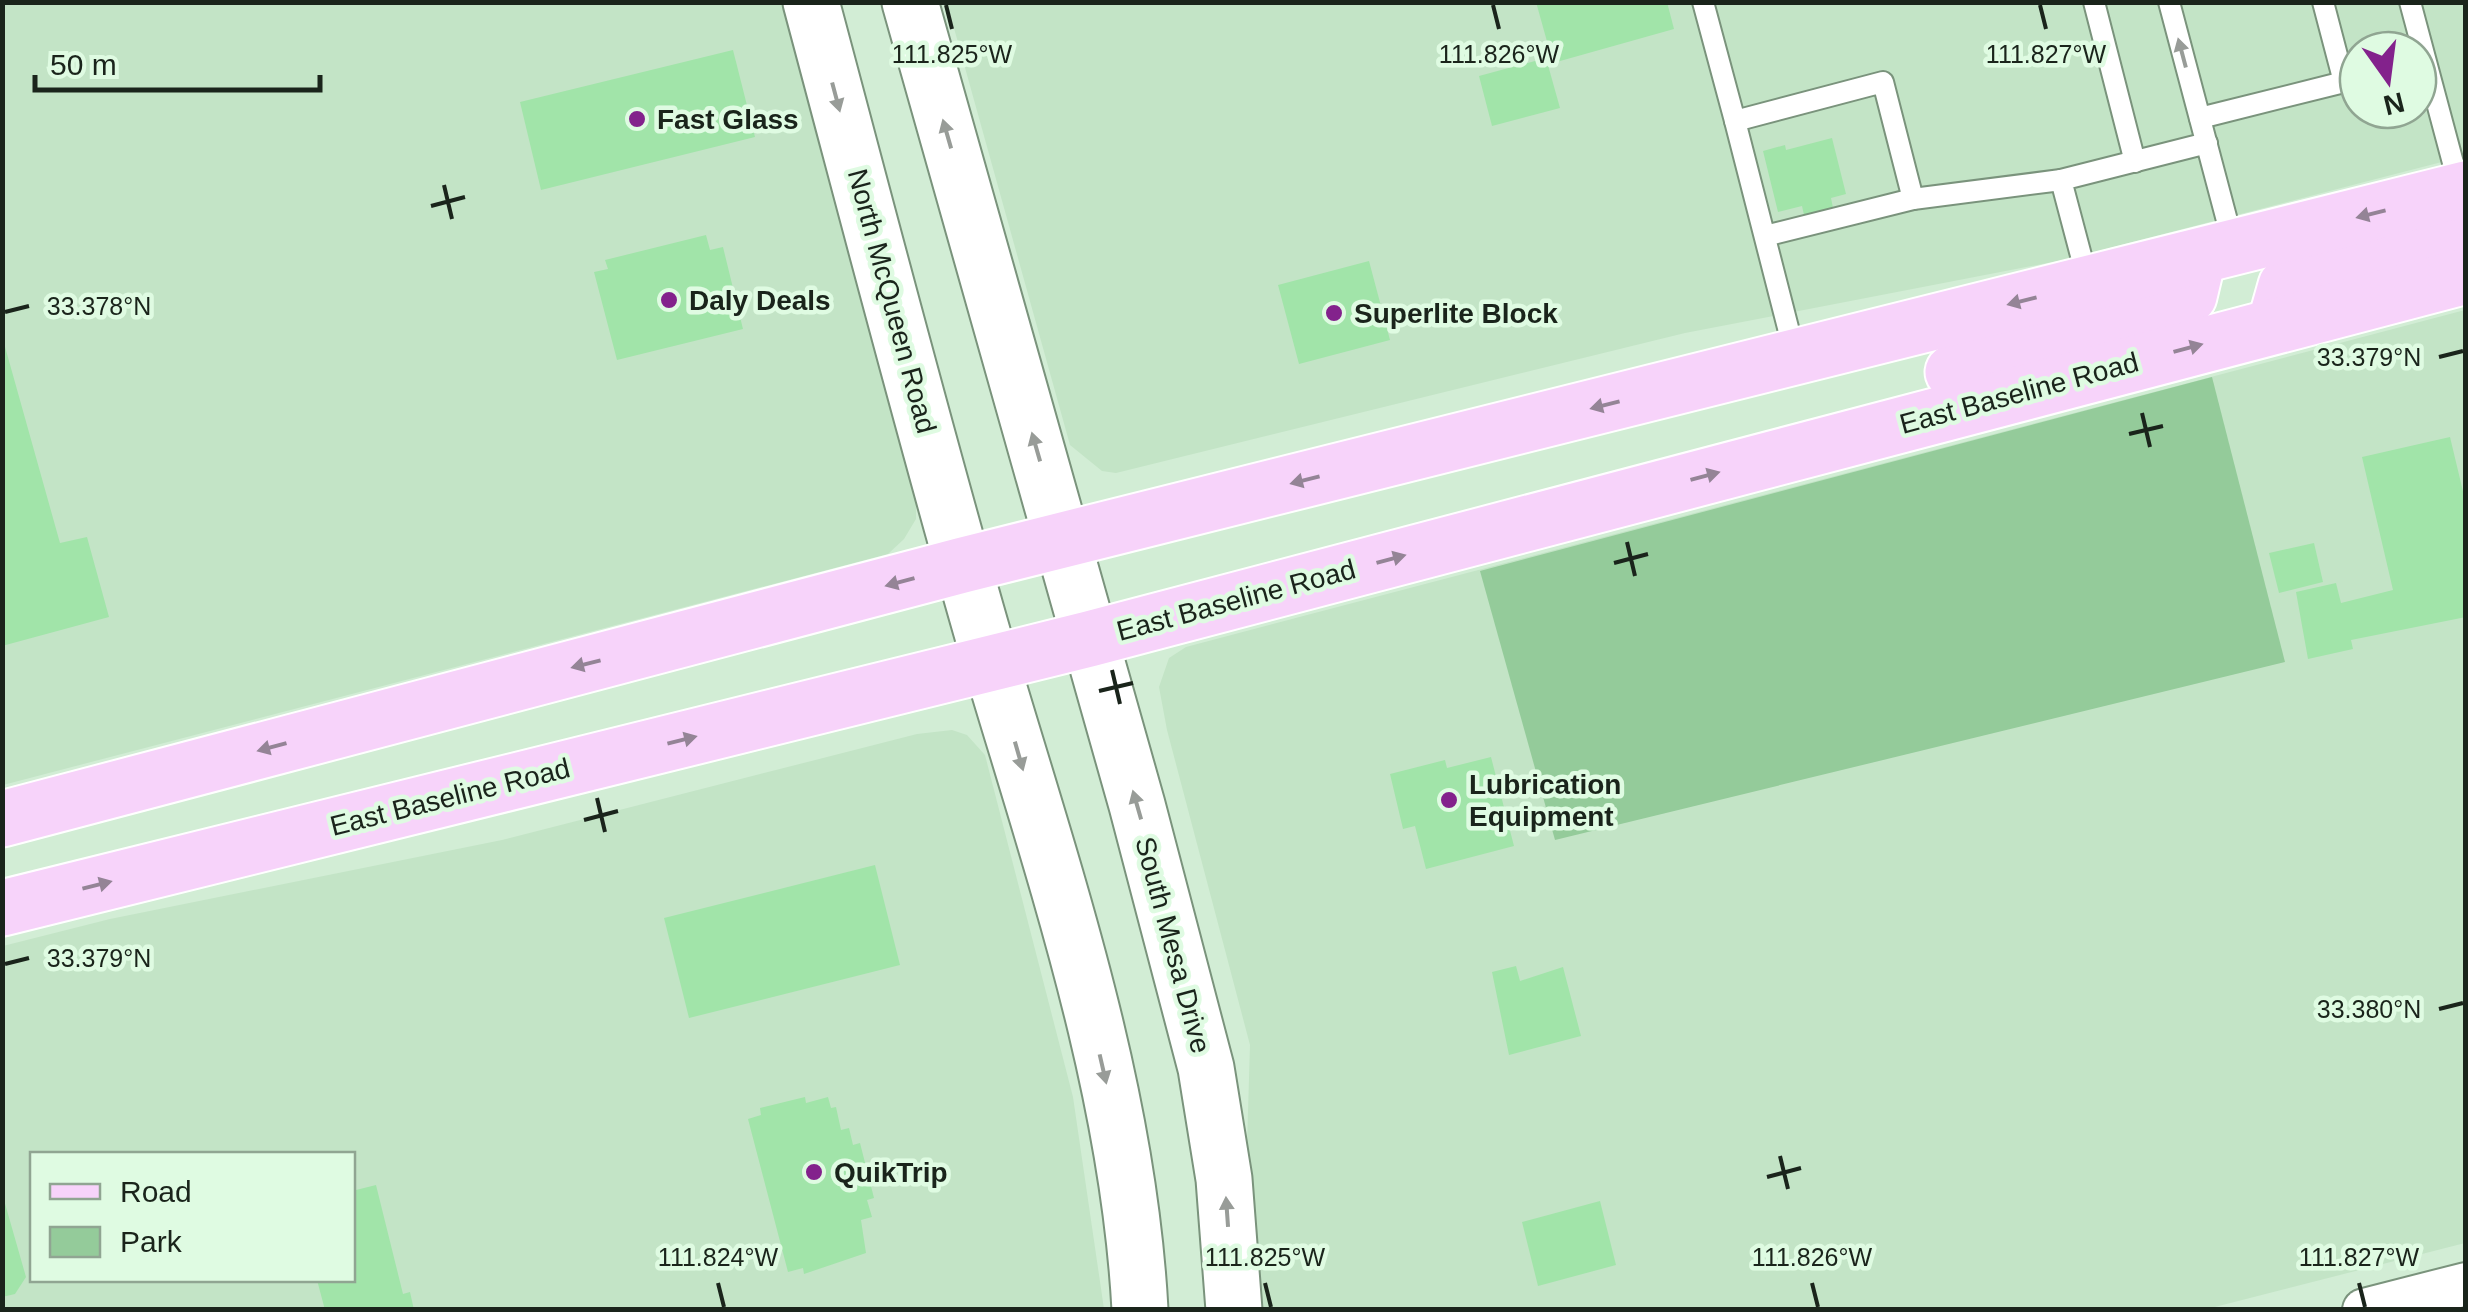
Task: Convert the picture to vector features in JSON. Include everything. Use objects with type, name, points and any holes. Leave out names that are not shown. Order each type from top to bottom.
[{"type":"main road","name":"North McQueen Road","points":[[811,2],[968,582]]},
{"type":"main road","points":[[910,2],[1069,564]]},
{"type":"main road","points":[[2,819],[968,582],[1069,564],[1796,357],[2216,253],[2464,201]]},
{"type":"main road","points":[[2275,325],[2286,286],[2310,270],[2464,201]]},
{"type":"main road","points":[[1810,448],[1902,387],[2179,305],[2216,253]]},
{"type":"main road","name":"East Baseline Road","points":[[2,908],[1090,639],[2466,276]]},
{"type":"main road","name":"South Mesa Drive","points":[[1069,564],[1206,1068],[1224,1179],[1234,1310]]},
{"type":"main road","points":[[968,582],[1051,865],[1110,1096],[1131,1216],[1140,1310]]},
{"type":"street","points":[[2364,1310],[2466,1284]]},
{"type":"lane","points":[[1703,2],[1796,357]]},
{"type":"lane","points":[[2094,2],[2134,162]]},
{"type":"lane","points":[[2169,2],[2206,143],[2216,253]]},
{"type":"lane","points":[[2200,118],[2344,82],[2323,2]]},
{"type":"lane","points":[[2410,2],[2464,201]]},
{"type":"lane","points":[[1735,121],[1883,82],[1914,199]]},
{"type":"lane","points":[[1765,236],[1914,199],[2061,180],[2206,143]]},
{"type":"lane","points":[[2061,180],[2088,284]]},
{"type":"shaded area","points":[[3,3],[782,3],[916,486],[916,519],[904,539],[888,554],[3,785]]},
{"type":"shaded area","points":[[947,3],[2465,3],[2465,156],[2063,260],[1685,333],[1116,473],[1102,471],[1070,445]]},
{"type":"shaded area","points":[[2465,310],[2465,1243],[2207,1309],[1263,1309],[1247,1145],[1250,1045],[1167,730],[1159,687],[1169,658],[1186,647]]},
{"type":"shaded area","points":[[952,730],[967,735],[985,755],[1073,1097],[1104,1309],[3,1310],[3,946],[110,919],[502,840],[917,734]]},
{"type":"green space","points":[[2212,377],[2285,662],[1555,840],[1480,571]]},
{"type":"building","points":[[1536,2],[1667,2],[1674,29],[1553,63]]},
{"type":"building","name":"Fast Glass","points":[[733,50],[755,137],[541,190],[520,102]]},
{"type":"building","points":[[1546,58],[1560,108],[1492,126],[1479,76]]},
{"type":"building","points":[[1832,138],[1846,194],[1831,198],[1833,208],[1804,215],[1802,206],[1778,212],[1763,151],[1785,145],[1786,150]]},
{"type":"building","name":"Daly Deals","points":[[706,235],[710,250],[723,247],[743,329],[617,360],[594,272],[608,269],[605,260]]},
{"type":"building","name":"Superlite Block","points":[[1369,261],[1390,340],[1299,364],[1278,285]]},
{"type":"building","points":[[2,336],[60,543],[87,537],[109,617],[2,646]]},
{"type":"building","points":[[2450,437],[2466,504],[2466,617],[2351,640],[2353,649],[2308,659],[2296,592],[2336,583],[2341,603],[2393,590],[2362,457]]},
{"type":"building","points":[[2314,543],[2323,582],[2279,593],[2269,553]]},
{"type":"building","name":"Lubrication Equipment","points":[[1491,757],[1514,846],[1426,869],[1415,826],[1403,829],[1390,774],[1445,760],[1447,768]]},
{"type":"building","points":[[875,865],[900,965],[689,1018],[664,918]]},
{"type":"building","points":[[1516,966],[1520,981],[1563,967],[1581,1036],[1509,1055],[1492,972]]},
{"type":"building","name":"QuikTrip","points":[[805,1097],[806,1103],[828,1097],[831,1108],[836,1107],[841,1130],[849,1128],[853,1145],[860,1143],[874,1198],[867,1200],[872,1217],[861,1220],[866,1253],[804,1274],[803,1268],[788,1272],[748,1119],[761,1115],[760,1108]]},
{"type":"building","points":[[376,1185],[403,1294],[410,1292],[414,1310],[325,1310],[318,1282],[355,1282],[355,1190]]},
{"type":"building","points":[[2,1193],[26,1277],[15,1294],[2,1297]]},
{"type":"building","points":[[1600,1201],[1616,1265],[1538,1286],[1522,1222]]},
{"type":"place","name":"Fast Glass","points":[[637,119]]},
{"type":"place","name":"Daly Deals","points":[[669,300]]},
{"type":"place","name":"Superlite Block","points":[[1334,313]]},
{"type":"place","name":"Lubrication Equipment","points":[[1449,800]]},
{"type":"place","name":"QuikTrip","points":[[814,1172]]}]
